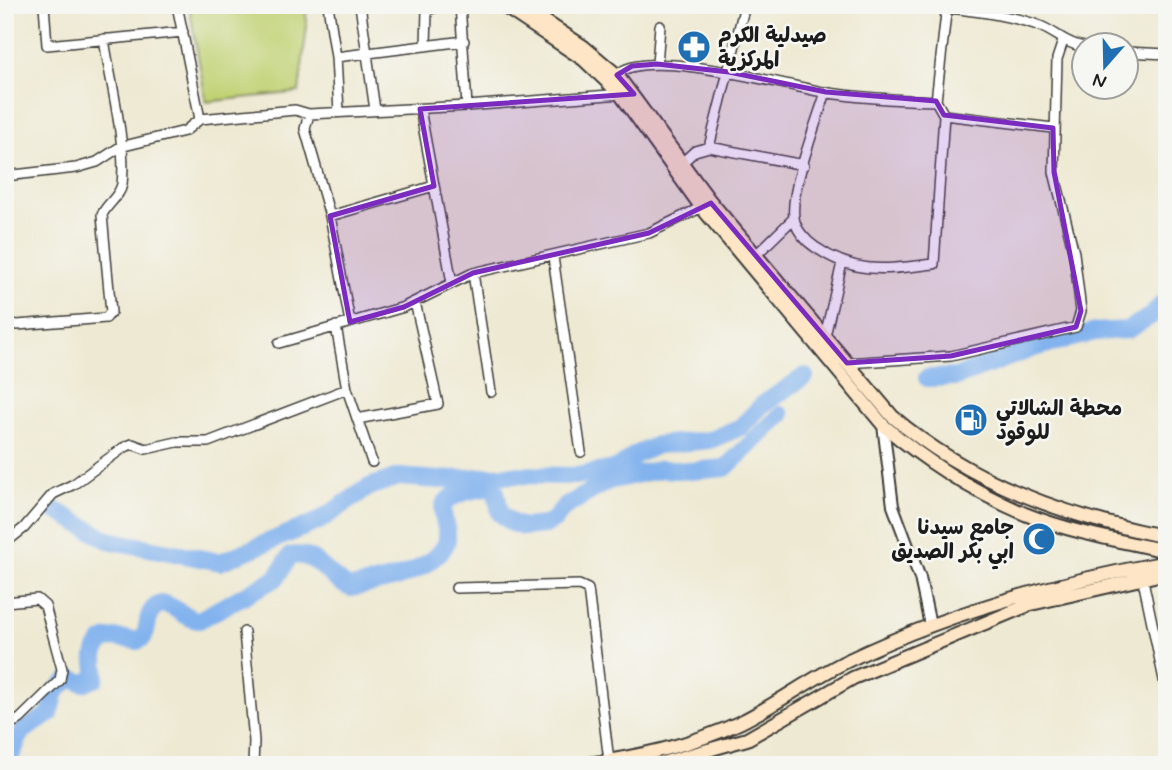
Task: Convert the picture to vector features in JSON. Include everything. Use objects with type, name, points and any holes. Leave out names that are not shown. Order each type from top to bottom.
[{"type":"main road","points":[[502,5],[583,59],[625,91],[682,162],[706,205],[756,255],[892,416],[920,440],[990,481],[1070,513],[1167,537]]},
{"type":"main road","points":[[520,5],[584,47],[617,75],[625,91],[706,205],[883,425],[911,449],[983,493],[1026,514],[1062,526],[1167,551]]},
{"type":"main road","points":[[649,762],[740,722],[845,662],[930,625],[1036,590],[1167,562]]},
{"type":"main road","points":[[582,765],[609,761],[649,762],[747,739],[853,678],[1031,604],[1167,573]]},
{"type":"street","points":[[44,5],[47,45],[183,32]]},
{"type":"street","points":[[177,5],[200,119]]},
{"type":"street","points":[[328,5],[336,57],[339,112]]},
{"type":"street","points":[[360,5],[375,110]]},
{"type":"street","points":[[426,46],[427,10],[443,5]]},
{"type":"street","points":[[460,5],[467,106]]},
{"type":"street","points":[[709,147],[745,5]]},
{"type":"street","points":[[926,5],[1040,26],[1070,43]]},
{"type":"street","points":[[826,92],[804,165],[794,218],[796,226],[811,244],[842,263],[872,270],[934,264],[944,115],[936,101],[947,7]]},
{"type":"street","points":[[657,64],[660,26]]},
{"type":"street","points":[[5,321],[17,325],[106,318],[111,312],[102,215],[106,206],[117,196],[122,184],[120,146],[104,39]]},
{"type":"street","points":[[336,57],[464,41]]},
{"type":"street","points":[[847,363],[951,356],[1076,327],[1081,311],[1069,232],[1054,172],[1053,128],[1057,59],[1063,41]]},
{"type":"street","points":[[1140,53],[1167,54]]},
{"type":"street","points":[[617,75],[632,66],[657,64],[729,72],[826,92],[936,101]]},
{"type":"street","points":[[5,176],[76,168],[97,162],[120,146],[185,131],[200,119],[295,110],[309,114],[467,106],[625,91]]},
{"type":"street","points":[[420,108],[452,284]]},
{"type":"street","points":[[309,114],[306,129],[330,216],[350,322]]},
{"type":"street","points":[[944,115],[1053,128]]},
{"type":"street","points":[[682,162],[695,151],[709,147],[804,165]]},
{"type":"street","points":[[330,216],[434,186]]},
{"type":"street","points":[[279,342],[415,302],[473,273],[553,257],[649,233],[706,205]]},
{"type":"street","points":[[756,255],[794,218]]},
{"type":"street","points":[[553,257],[581,452]]},
{"type":"street","points":[[825,336],[842,263]]},
{"type":"street","points":[[473,273],[491,392]]},
{"type":"street","points":[[357,419],[438,404],[415,302]]},
{"type":"street","points":[[335,326],[347,389],[372,462]]},
{"type":"street","points":[[5,543],[24,528],[53,494],[74,484],[123,448],[132,444],[146,449],[177,442],[208,442],[347,389]]},
{"type":"street","points":[[883,425],[893,506],[920,578],[930,625]]},
{"type":"street","points":[[1143,580],[1167,694]]},
{"type":"street","points":[[456,588],[579,585],[588,589],[609,761]]},
{"type":"street","points":[[5,602],[37,600],[45,606],[62,668],[60,680],[20,719],[5,726]]},
{"type":"street","points":[[244,632],[254,741],[253,765]]},
{"type":"highlighted area","points":[[657,64],[729,72],[826,92],[936,101],[944,115],[1053,128],[1054,172],[1081,311],[1076,327],[951,356],[847,363],[711,203],[649,233],[473,273],[404,307],[350,322],[330,216],[434,186],[420,109],[634,94],[617,75],[632,66]]},
{"type":"green space","points":[[189,5],[305,5],[307,25],[299,92],[206,102]]},
{"type":"waterway","points":[[927,378],[956,377],[1034,348],[1095,332],[1127,330],[1151,316],[1167,299]]},
{"type":"waterway","points":[[55,510],[108,540],[220,562],[319,521],[369,487],[398,477],[440,480],[508,475],[576,476],[619,468],[635,455],[657,445],[710,440],[741,427],[762,405],[805,376]]},
{"type":"waterway","points":[[12,754],[22,731],[50,714],[56,691],[71,678],[83,683],[95,679],[95,656],[101,643],[112,638],[137,641],[143,638],[149,615],[156,606],[168,605],[192,619],[199,620],[276,578],[290,556],[300,555],[316,562],[336,580],[351,588],[399,577],[432,560],[445,546],[447,536],[443,509],[449,499],[455,496],[490,488],[496,492],[500,513],[512,523],[523,527],[545,525],[554,520],[563,508],[608,481],[662,469],[690,471],[725,468],[781,415]]},
{"type":"place","name":"صيدلية الكرم المركزية","points":[[694,47]]},
{"type":"place","name":"محطة الشالاتي للوقود","points":[[971,420]]},
{"type":"place","name":"جامع سيدنا ابي بكر الصديق","points":[[1039,539]]}]
